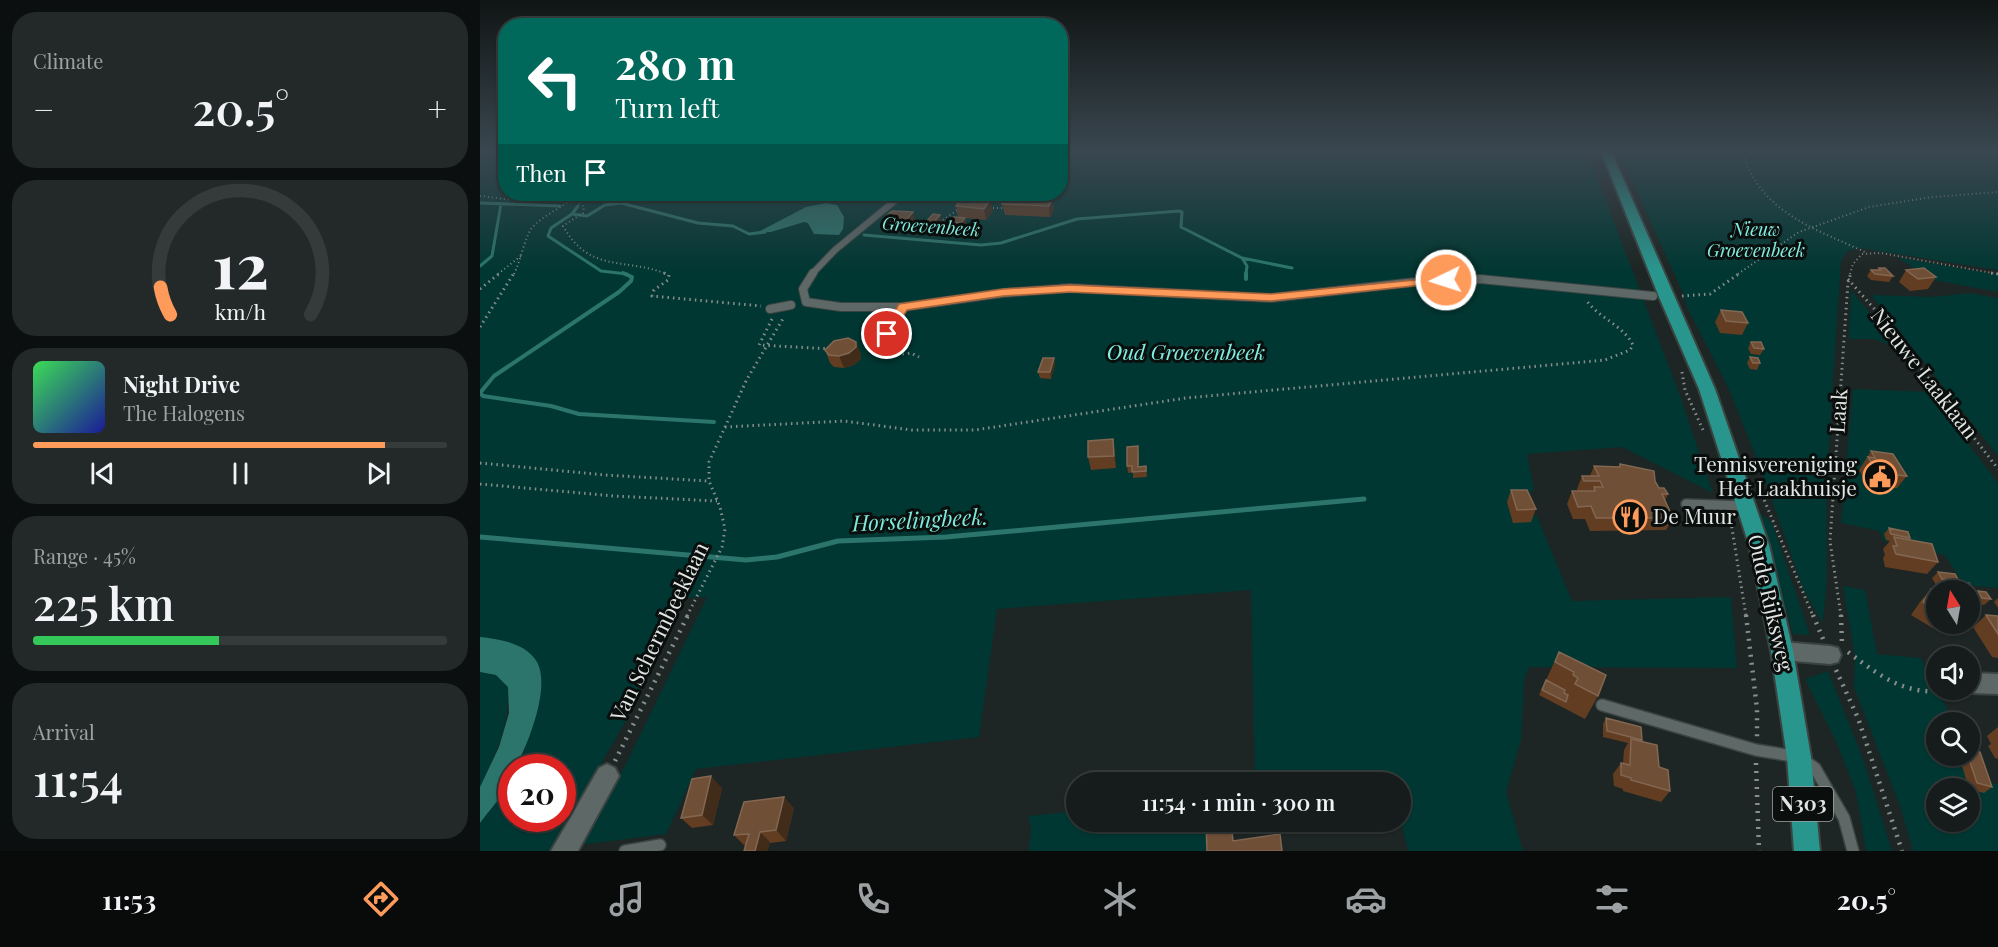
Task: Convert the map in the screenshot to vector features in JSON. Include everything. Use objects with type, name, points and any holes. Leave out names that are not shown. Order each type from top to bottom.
[{"type":"main road","name":"N303","points":[[1621,191],[1660,297]]},
{"type":"main road","name":"Oude Rijksweg","points":[[1660,297],[1707,389],[1759,544],[1782,651],[1799,757],[1807,851]]},
{"type":"street","points":[[1782,651],[1836,651]]},
{"type":"street","points":[[1980,683],[1998,684]]},
{"type":"street","points":[[564,851],[607,776]]},
{"type":"lane","points":[[895,201],[817,269],[804,286],[803,297],[806,302],[827,306],[903,307],[1003,292],[1070,288],[1250,298],[1446,280],[1480,279],[1660,297]]},
{"type":"lane","points":[[770,309],[791,305]]},
{"type":"lane","points":[[876,350],[903,307]]},
{"type":"lane","points":[[1686,504],[1747,506]]},
{"type":"lane","points":[[1602,705],[1756,750],[1799,757],[1815,768],[1844,818],[1853,851]]},
{"type":"lane","points":[[625,851],[660,845]]},
{"type":"path","points":[[1760,191],[1793,217],[1869,254],[1881,253],[1998,274]]},
{"type":"path","points":[[1660,297],[1710,294],[1788,240],[1814,227],[1869,207],[1894,202],[1998,192]]},
{"type":"path","points":[[480,196],[498,198]]},
{"type":"path","points":[[480,327],[489,317],[524,253],[525,239],[531,229],[568,201],[579,202],[584,207],[583,213],[563,226],[568,238],[589,256],[611,264],[646,268],[669,275],[668,280],[654,290],[652,296],[770,309],[776,312],[759,345],[822,347],[835,351]]},
{"type":"path","points":[[982,207],[1012,207]]},
{"type":"path","points":[[943,220],[963,208]]},
{"type":"path","points":[[480,289],[524,253]]},
{"type":"path","name":"Laak","points":[[1836,651],[1842,623],[1830,541],[1848,279],[1853,264],[1862,254],[1869,254]]},
{"type":"path","name":"Nieuwe Laaklaan","points":[[1848,279],[1884,320],[1998,469]]},
{"type":"path","points":[[725,427],[844,422],[912,430],[975,430],[1186,398],[1605,360],[1630,350],[1633,345],[1631,340],[1590,306],[1583,288]]},
{"type":"path","points":[[480,463],[605,475],[709,481],[709,462],[747,379],[791,305]]},
{"type":"path","points":[[1681,369],[1685,390],[1705,434]]},
{"type":"path","name":"Van Schermbeeklaan","points":[[607,776],[722,547],[725,529],[709,481]]},
{"type":"path","points":[[480,484],[614,496],[717,501]]},
{"type":"path","name":"Oude Rijksweg","points":[[1727,505],[1751,644],[1757,709],[1759,851]]},
{"type":"path","points":[[1836,651],[1904,689],[1926,693]]},
{"type":"path","points":[[1836,651],[1902,851]]},
{"type":"green space","name":"Oud Groevenbeek","points":[[480,191],[498,191],[498,201],[1068,201],[1068,191],[1602,191],[1679,393],[1713,493],[1622,447],[1527,454],[1534,489],[1520,504],[1525,517],[1537,516],[1572,601],[1731,597],[1737,668],[1529,667],[1524,681],[1521,740],[1506,792],[1523,851],[1408,851],[1403,832],[1411,832],[1411,772],[1255,772],[1251,590],[997,609],[979,737],[696,769],[666,834],[579,845],[626,764],[707,597],[685,598],[661,642],[628,717],[576,807],[576,754],[523,754],[538,663],[512,644],[480,637]]},
{"type":"green space","name":"Nieuw Groevenbeek","points":[[1637,191],[1998,191],[1998,270],[1860,248],[1847,251],[1841,261],[1828,465],[1826,591],[1822,623],[1803,588],[1762,472],[1728,387],[1687,307]]},
{"type":"green space","points":[[1896,257],[1998,275],[1998,292],[1934,280]]},
{"type":"green space","points":[[1851,290],[1897,347],[1873,339],[1849,339]]},
{"type":"green space","points":[[1969,293],[1998,298],[1998,456],[1871,295],[1933,297]]},
{"type":"green space","points":[[1853,389],[1929,392],[1998,483],[1998,588],[1980,586],[1980,580],[1961,580],[1945,555],[1883,541],[1880,531],[1841,523]]},
{"type":"green space","points":[[1759,512],[1772,523],[1810,635],[1793,634]]},
{"type":"green space","points":[[1843,586],[1865,590],[1877,654],[1921,658],[1926,668],[1926,700],[1942,700],[1948,712],[1926,712],[1926,766],[1975,766],[1984,782],[1998,784],[1998,851],[1913,851],[1900,806],[1854,687],[1855,657]]},
{"type":"green space","points":[[1828,671],[1862,756],[1892,851],[1866,851],[1856,792],[1836,741],[1805,679]]},
{"type":"green space","points":[[480,672],[496,675],[508,687],[508,702],[497,750],[480,787]]},
{"type":"green space","name":"Oud Groevenbeek","points":[[498,795],[498,832],[562,832],[551,851],[480,851],[480,823]]},
{"type":"green space","points":[[1066,812],[1066,832],[1207,832],[1208,851],[1029,851],[1031,827],[1029,816]]},
{"type":"shaded area","points":[[826,203],[837,205],[844,217],[843,229],[839,235],[814,234],[808,223],[804,222],[771,232],[758,232],[806,207]]},
{"type":"shaded area","points":[[480,637],[503,641],[519,646],[532,656],[541,673],[541,686],[536,716],[522,754],[498,754],[498,800],[480,823],[480,787],[499,747],[509,713],[508,687],[496,675],[480,672]]},
{"type":"building","points":[[960,201],[989,201],[984,209],[956,206]]},
{"type":"building","points":[[1004,201],[1051,201],[1049,206],[1002,204]]},
{"type":"building","points":[[892,211],[913,212],[906,220],[884,218]]},
{"type":"building","points":[[933,214],[940,215],[933,223],[926,222]]},
{"type":"building","points":[[953,217],[965,218],[961,223],[949,222]]},
{"type":"building","points":[[1879,268],[1885,268],[1893,276],[1875,274],[1871,270],[1881,270]]},
{"type":"building","points":[[1924,268],[1936,277],[1918,279],[1906,270]]},
{"type":"building","points":[[1721,310],[1742,312],[1748,323],[1726,321]]},
{"type":"building","points":[[848,338],[856,342],[856,347],[849,353],[839,356],[829,355],[825,350],[834,341]]},
{"type":"building","points":[[1751,342],[1761,342],[1764,349],[1754,348]]},
{"type":"building","points":[[1750,357],[1758,358],[1760,363],[1753,363]]},
{"type":"building","points":[[1043,358],[1054,358],[1050,372],[1038,372]]},
{"type":"building","points":[[1113,439],[1114,456],[1088,457],[1088,441]]},
{"type":"building","points":[[1138,446],[1138,467],[1146,466],[1146,471],[1132,472],[1132,466],[1127,466],[1127,447]]},
{"type":"building","points":[[1871,451],[1893,454],[1907,476],[1886,474],[1881,468],[1874,467],[1868,457],[1875,458]]},
{"type":"building","points":[[1620,464],[1654,471],[1655,481],[1659,488],[1664,488],[1668,494],[1662,494],[1673,518],[1596,518],[1591,506],[1578,507],[1572,491],[1595,491],[1594,487],[1603,487],[1600,481],[1584,481],[1582,476],[1599,476],[1594,466],[1620,467]]},
{"type":"building","points":[[1511,490],[1527,490],[1536,509],[1517,510]]},
{"type":"building","points":[[1889,528],[1908,532],[1910,538],[1891,534]]},
{"type":"building","points":[[1894,537],[1932,544],[1938,562],[1896,554],[1893,546],[1897,546]]},
{"type":"building","points":[[1938,572],[1955,574],[1958,580],[1950,580],[1942,579]]},
{"type":"building","points":[[1980,591],[1986,592],[1991,599],[1982,598]]},
{"type":"building","points":[[1986,615],[1998,616],[1998,634]]},
{"type":"building","points":[[1559,652],[1606,675],[1598,696],[1575,684],[1578,678],[1573,675],[1574,672],[1555,662]]},
{"type":"building","points":[[1546,680],[1565,690],[1564,693],[1568,695],[1566,702],[1542,690]]},
{"type":"building","points":[[1606,718],[1641,727],[1642,740],[1607,731]]},
{"type":"building","points":[[1631,739],[1657,745],[1659,767],[1668,770],[1670,791],[1621,775],[1621,763],[1630,765]]},
{"type":"building","points":[[1980,752],[1992,787],[1980,784],[1980,778],[1975,778],[1971,766],[1980,766]]},
{"type":"building","points":[[711,776],[702,815],[681,818],[692,779]]},
{"type":"building","points":[[784,797],[776,830],[760,832],[755,851],[744,851],[749,834],[734,835],[744,802]]},
{"type":"building","points":[[1206,832],[1232,832],[1233,841],[1280,834],[1282,851],[1207,851]]},
{"type":"waterway","name":"Groevenbeek","points":[[480,203],[560,206]]},
{"type":"waterway","name":"Groevenbeek","points":[[572,214],[587,216],[605,205],[621,203],[698,223],[733,226],[749,234],[765,232]]},
{"type":"waterway","name":"Horselingbeek.","points":[[480,266],[492,256],[501,204]]},
{"type":"waterway","name":"Groevenbeek","points":[[572,214],[578,206]]},
{"type":"waterway","name":"Groevenbeek","points":[[864,235],[981,245],[1001,243],[1077,219],[1179,211],[1182,212],[1181,227],[1242,258]]},
{"type":"waterway","name":"Groevenbeek","points":[[572,214],[551,228],[548,236],[601,271],[625,274]]},
{"type":"waterway","name":"Groevenbeek","points":[[1242,258],[1292,268]]},
{"type":"waterway","points":[[1242,258],[1247,266],[1246,274]]},
{"type":"waterway","name":"Groevenbeek","points":[[625,274],[632,277],[631,281],[619,292],[494,376],[480,393],[483,396],[551,406],[579,414],[714,422]]},
{"type":"waterway","points":[[1246,274],[1246,279]]},
{"type":"waterway","name":"Horselingbeek.","points":[[480,537],[746,560],[777,557],[838,541],[946,537],[1364,499]]},
{"type":"place","name":"Tennisvereniging Het Laakhuisje","points":[[1880,477]]},
{"type":"place","name":"De Muur","points":[[1630,517]]},
{"type":"route","points":[[887,334],[903,307],[1003,292],[1070,288],[1271,298],[1446,280]]}]
